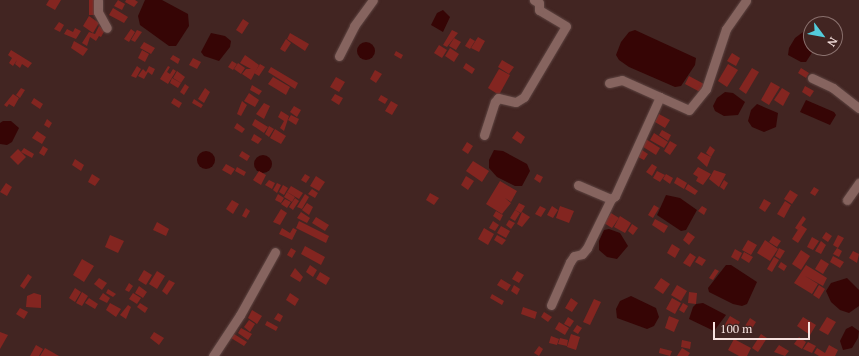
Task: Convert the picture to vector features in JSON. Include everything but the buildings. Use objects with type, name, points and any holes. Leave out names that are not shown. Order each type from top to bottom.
[{"type":"street","points":[[98,0],[98,12],[107,28]]},
{"type":"street","points":[[339,56],[354,26],[373,0]]},
{"type":"street","points":[[484,135],[495,102],[498,98],[516,102],[524,97],[566,26],[539,10],[538,3],[534,0]]},
{"type":"street","points":[[609,83],[622,80],[689,110],[693,107],[706,89],[726,29],[746,0]]},
{"type":"street","points":[[812,78],[833,88],[859,108]]},
{"type":"street","points":[[551,305],[570,262],[574,256],[582,254],[587,248],[660,97]]},
{"type":"street","points":[[847,200],[859,183]]},
{"type":"street","points":[[578,184],[611,199]]},
{"type":"street","points":[[213,356],[240,315],[274,252]]},
{"type":"shaded area","points":[[145,0],[162,0],[188,14],[189,26],[176,46],[169,46],[140,25],[138,16]]},
{"type":"shaded area","points":[[443,10],[450,17],[443,32],[431,25],[437,13]]},
{"type":"shaded area","points":[[635,30],[696,58],[695,65],[681,86],[675,87],[629,67],[619,60],[616,55],[621,42],[629,32]]},
{"type":"shaded area","points":[[803,32],[803,56],[810,56],[806,62],[801,62],[788,55],[789,48],[795,38]]},
{"type":"shaded area","points":[[211,33],[225,36],[231,41],[230,47],[219,61],[204,56],[201,52]]},
{"type":"shaded area","points":[[366,42],[372,45],[375,51],[372,57],[366,60],[360,57],[357,51],[360,45]]},
{"type":"shaded area","points":[[725,92],[733,93],[745,102],[738,115],[724,116],[715,111],[713,106],[717,98]]},
{"type":"shaded area","points":[[806,100],[834,112],[836,115],[830,125],[800,112]]},
{"type":"shaded area","points":[[757,104],[778,113],[776,127],[764,132],[752,127],[748,121],[751,110]]},
{"type":"shaded area","points":[[3,121],[11,121],[19,128],[12,142],[7,145],[0,144],[0,123]]},
{"type":"shaded area","points":[[494,150],[503,151],[527,164],[530,171],[522,186],[515,186],[497,177],[489,168],[489,160]]},
{"type":"shaded area","points":[[206,151],[212,154],[215,160],[212,166],[206,169],[200,166],[197,160],[200,154]]},
{"type":"shaded area","points":[[263,155],[269,158],[272,164],[269,170],[263,173],[257,170],[254,164],[257,158]]},
{"type":"shaded area","points":[[666,195],[680,198],[697,210],[686,230],[681,231],[657,215]]},
{"type":"shaded area","points":[[609,229],[620,233],[628,246],[617,259],[607,257],[599,250],[599,241],[604,230]]},
{"type":"shaded area","points":[[726,265],[731,265],[757,282],[747,304],[742,306],[733,304],[709,292],[708,288]]},
{"type":"shaded area","points":[[847,278],[859,290],[859,306],[849,313],[840,310],[831,302],[826,291],[831,283]]},
{"type":"shaded area","points":[[631,296],[656,308],[659,317],[654,326],[647,329],[617,318],[616,309],[620,301]]},
{"type":"shaded area","points":[[703,303],[726,315],[714,331],[689,319],[693,307],[696,304]]},
{"type":"shaded area","points":[[852,326],[859,331],[858,338],[852,348],[843,350],[840,341],[846,329]]}]
